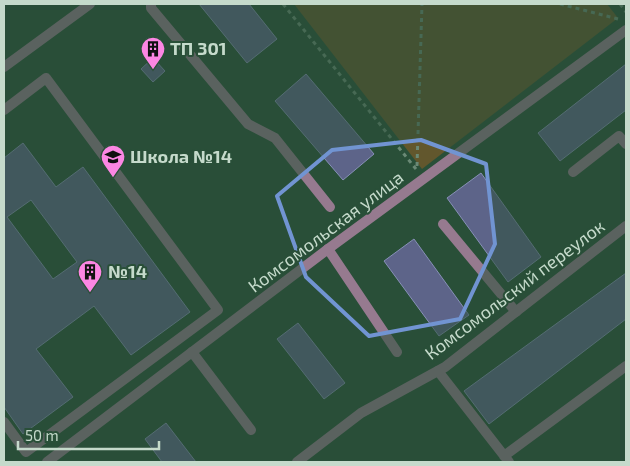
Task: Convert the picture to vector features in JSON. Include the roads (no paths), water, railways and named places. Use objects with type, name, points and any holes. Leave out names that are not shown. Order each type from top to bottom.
[{"type":"street","points":[[4,67],[90,4]]},
{"type":"street","points":[[151,4],[151,8],[248,124],[275,138],[330,207]]},
{"type":"street","name":"Комсомольская улица","points":[[47,462],[328,249],[626,30]]},
{"type":"street","points":[[4,110],[46,78],[218,310],[26,452],[4,422]]},
{"type":"street","points":[[573,172],[619,136],[626,144]]},
{"type":"street","points":[[443,224],[516,312]]},
{"type":"street","name":"Комсомольский переулок","points":[[297,462],[361,413],[438,371],[626,226]]},
{"type":"street","points":[[328,249],[397,352]]},
{"type":"street","points":[[192,352],[251,430]]},
{"type":"street","points":[[438,371],[506,459],[626,366]]},
{"type":"place","name":"ТП 301","points":[[153,70]]},
{"type":"place","name":"Школа №14","points":[[113,178]]},
{"type":"place","name":"№14","points":[[90,293]]}]
